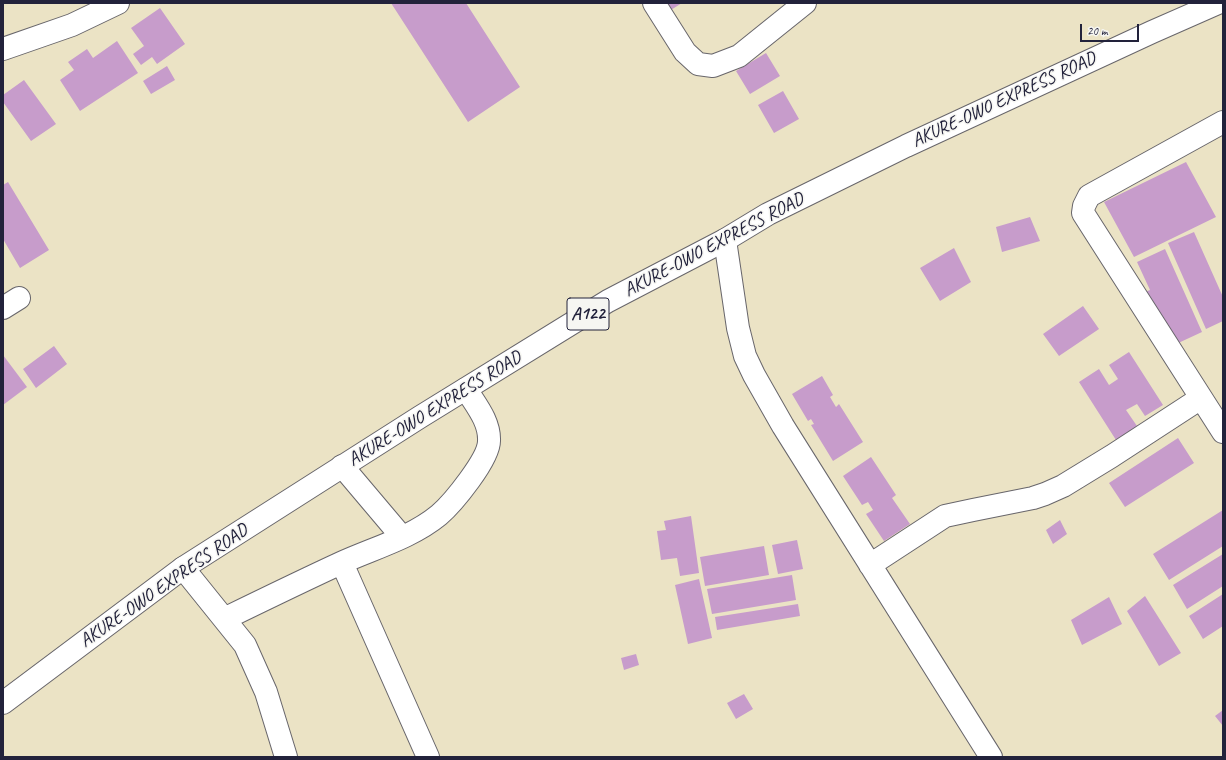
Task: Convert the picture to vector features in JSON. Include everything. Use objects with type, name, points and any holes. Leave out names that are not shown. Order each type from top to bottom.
[{"type":"main road","points":[[3,49],[72,25],[118,3]]},
{"type":"main road","points":[[654,3],[685,52],[698,64],[713,66],[738,56],[805,3]]},
{"type":"main road","name":"AKURE-OWO EXPRESS ROAD","points":[[3,703],[183,568],[342,466],[608,301],[725,240],[768,214],[906,146],[1218,3]]},
{"type":"main road","points":[[1223,122],[1089,196],[1084,206],[1083,213],[1223,432]]},
{"type":"main road","points":[[725,240],[738,328],[745,356],[754,375],[783,426],[991,757]]},
{"type":"main road","points":[[224,618],[342,563],[411,533],[439,514],[468,483],[487,452],[489,441],[488,427],[466,389]]},
{"type":"main road","points":[[870,564],[945,516],[1033,498],[1063,486],[1201,398]]},
{"type":"main road","points":[[342,466],[402,537]]},
{"type":"main road","points":[[342,563],[428,757]]},
{"type":"main road","points":[[183,568],[245,645],[266,692],[286,757]]},
{"type":"building","points":[[391,3],[466,3],[520,87],[468,122]]},
{"type":"building","points":[[660,3],[682,3],[666,13]]},
{"type":"building","points":[[160,8],[185,44],[157,64],[152,57],[141,65],[133,54],[144,46],[131,28]]},
{"type":"building","points":[[117,41],[138,73],[80,111],[60,80],[74,70],[68,62],[87,49],[93,58]]},
{"type":"building","points":[[766,53],[780,76],[750,94],[736,71]]},
{"type":"building","points":[[167,66],[175,80],[151,94],[143,81]]},
{"type":"building","points":[[24,80],[56,124],[31,141],[3,102],[3,95]]},
{"type":"building","points":[[783,91],[799,119],[774,133],[758,105]]},
{"type":"building","points":[[1186,162],[1216,217],[1134,257],[1104,202]]},
{"type":"building","points":[[8,182],[49,250],[20,268],[3,239],[3,185]]},
{"type":"building","points":[[1030,217],[1040,241],[1002,252],[996,227]]},
{"type":"building","points":[[1194,232],[1223,297],[1223,321],[1206,329],[1168,243]]},
{"type":"building","points":[[954,248],[971,282],[940,301],[920,268]]},
{"type":"building","points":[[1165,249],[1202,332],[1174,345],[1145,292],[1150,290],[1137,262]]},
{"type":"building","points":[[1083,306],[1099,329],[1059,356],[1043,334]]},
{"type":"building","points":[[54,346],[67,364],[36,388],[23,369]]},
{"type":"building","points":[[1129,352],[1163,405],[1145,416],[1137,404],[1126,410],[1137,426],[1116,440],[1079,382],[1099,369],[1109,385],[1118,379],[1109,365]]},
{"type":"building","points":[[3,355],[27,387],[3,405]]},
{"type":"building","points":[[822,376],[833,395],[830,397],[836,407],[839,404],[863,442],[833,461],[811,425],[814,424],[811,419],[808,421],[792,394]]},
{"type":"building","points":[[1178,438],[1194,463],[1125,507],[1109,483]]},
{"type":"building","points":[[871,457],[896,495],[892,498],[910,524],[884,541],[866,514],[873,510],[868,502],[862,505],[843,476]]},
{"type":"building","points":[[1223,510],[1223,546],[1169,580],[1153,554]]},
{"type":"building","points":[[691,516],[699,573],[680,576],[677,558],[661,560],[657,531],[666,530],[664,521]]},
{"type":"building","points":[[1060,520],[1067,534],[1053,544],[1046,530]]},
{"type":"building","points":[[797,540],[803,569],[778,574],[772,545]]},
{"type":"building","points":[[764,546],[769,575],[705,586],[700,557]]},
{"type":"building","points":[[1223,554],[1223,586],[1187,609],[1173,585]]},
{"type":"building","points":[[792,575],[796,600],[712,614],[707,589]]},
{"type":"building","points":[[699,579],[712,638],[688,644],[675,585]]},
{"type":"building","points":[[1223,594],[1223,626],[1203,639],[1189,616]]},
{"type":"building","points":[[1145,596],[1181,653],[1159,666],[1127,611]]},
{"type":"building","points":[[1109,597],[1122,624],[1082,645],[1071,620]]},
{"type":"building","points":[[798,604],[800,616],[717,630],[715,617]]},
{"type":"building","points":[[636,654],[639,665],[624,670],[621,658]]},
{"type":"building","points":[[744,694],[753,709],[736,719],[727,703]]},
{"type":"building","points":[[1223,710],[1223,726],[1215,716]]}]
